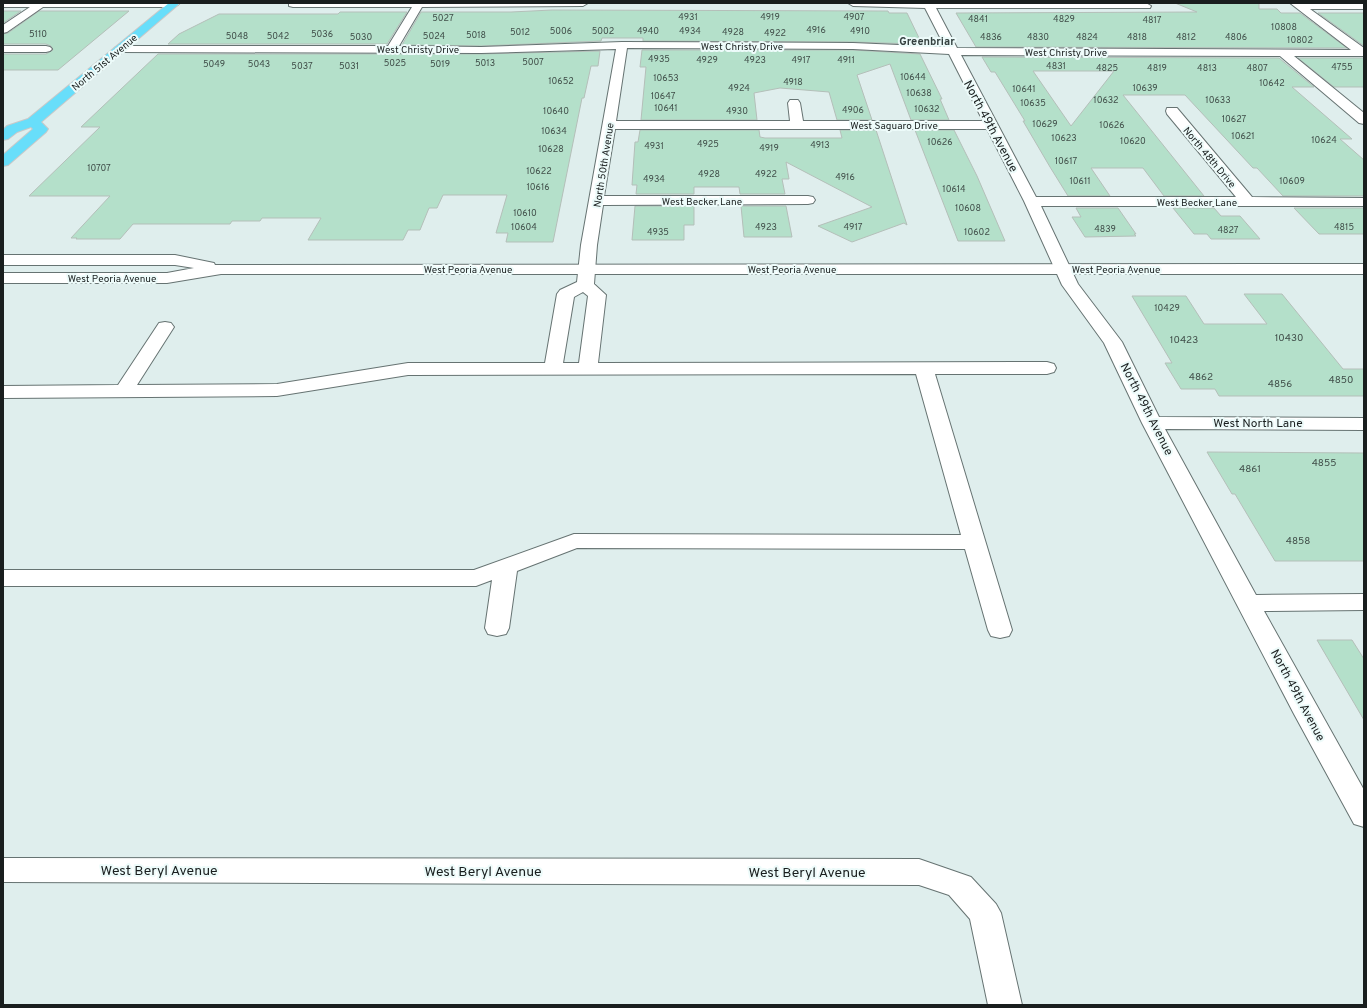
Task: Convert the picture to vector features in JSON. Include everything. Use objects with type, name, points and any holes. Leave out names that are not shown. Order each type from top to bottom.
[{"type":"main road","name":"North 51st Avenue","points":[[3,136],[12,129],[33,122],[174,4]]},
{"type":"main road","points":[[3,162],[41,129],[33,122]]},
{"type":"street","points":[[293,4],[583,3]]},
{"type":"street","points":[[852,3],[1146,6]]},
{"type":"street","points":[[3,4],[174,4]]},
{"type":"street","points":[[3,30],[41,4]]},
{"type":"street","points":[[392,49],[419,4]]},
{"type":"street","name":"North 49th Avenue","points":[[929,4],[990,125],[1031,201],[1070,285],[1113,342],[1152,423],[1249,602],[1307,714],[1364,816]]},
{"type":"street","points":[[1297,4],[1364,6]]},
{"type":"street","points":[[1297,4],[1364,53]]},
{"type":"street","name":"West Christy Drive","points":[[120,49],[481,50],[622,45],[853,46],[953,52],[1364,53]]},
{"type":"street","name":"North 50th Avenue","points":[[586,277],[622,45]]},
{"type":"street","points":[[3,50],[46,49]]},
{"type":"street","points":[[1283,53],[1364,120]]},
{"type":"street","points":[[794,103],[797,126]]},
{"type":"street","name":"North 48th Drive","points":[[1172,111],[1248,202]]},
{"type":"street","name":"West Saguaro Drive","points":[[609,126],[990,125]]},
{"type":"street","name":"West Becker Lane","points":[[597,201],[808,200]]},
{"type":"street","name":"West Becker Lane","points":[[1031,201],[1364,202]]},
{"type":"street","name":"West Peoria Avenue","points":[[3,260],[175,260],[221,269],[586,277],[1062,269],[1364,269]]},
{"type":"street","name":"West Peoria Avenue","points":[[3,278],[167,278],[221,269]]},
{"type":"street","points":[[553,369],[566,294],[586,277],[597,295],[588,369]]},
{"type":"street","points":[[124,391],[165,328]]},
{"type":"street","points":[[3,392],[277,390],[304,388],[378,372],[408,369],[1047,368]]},
{"type":"street","points":[[924,369],[1000,630]]},
{"type":"street","name":"West North Lane","points":[[1152,423],[1364,424]]},
{"type":"street","points":[[3,578],[476,578],[574,540],[974,542]]},
{"type":"street","points":[[497,628],[506,566]]},
{"type":"street","points":[[1249,602],[1364,602]]},
{"type":"street","name":"West Beryl Avenue","points":[[3,870],[919,872],[960,886],[985,913],[1005,1005]]},
{"type":"building","points":[[1175,3],[1259,3],[1259,9],[1277,9],[1281,13],[1300,13],[1347,48],[976,47],[956,13],[1197,12]]},
{"type":"building","points":[[552,10],[888,11],[889,13],[907,13],[920,40],[913,40],[915,44],[853,42],[643,41],[643,38],[602,38],[601,41],[481,46],[402,45],[421,12],[511,12]]},
{"type":"building","points":[[3,11],[21,11],[3,23]]},
{"type":"building","points":[[39,11],[129,11],[58,70],[3,70],[3,54],[46,54],[53,50],[51,46],[46,44],[3,44],[3,34],[8,33]]},
{"type":"building","points":[[340,12],[407,12],[387,44],[168,44],[179,34],[219,14],[338,14]]},
{"type":"building","points":[[1318,13],[1364,13],[1364,46]]},
{"type":"building","points":[[642,50],[853,50],[920,54],[942,99],[940,99],[949,120],[911,120],[890,64],[857,75],[872,120],[837,120],[829,92],[780,88],[754,93],[757,120],[641,120],[646,67],[640,67]]},
{"type":"building","points":[[600,51],[598,66],[591,66],[584,98],[582,98],[553,242],[506,242],[508,233],[496,233],[507,195],[443,195],[437,208],[429,208],[420,230],[408,230],[403,240],[308,240],[321,218],[262,218],[260,221],[232,221],[230,224],[133,224],[120,239],[76,239],[77,238],[71,238],[110,196],[29,196],[100,127],[81,127],[158,54],[481,54]]},
{"type":"building","points":[[982,57],[1279,58],[1314,87],[1292,87],[1352,139],[1340,139],[1364,160],[1364,196],[1283,196],[1257,168],[1253,168],[1185,95],[1123,95],[1204,196],[1164,196],[1143,168],[1091,168],[1110,196],[1068,196],[995,72],[991,72]],"holes":[[[1033,71],[1114,71],[1071,126]]]},
{"type":"building","points":[[1298,58],[1364,58],[1364,87],[1334,87]]},
{"type":"building","points":[[640,130],[759,130],[760,137],[765,138],[842,138],[840,130],[876,130],[907,225],[904,223],[852,242],[818,226],[872,207],[786,162],[789,179],[782,179],[785,194],[740,194],[739,187],[694,187],[694,194],[636,194],[637,185],[632,185],[635,142],[638,142]]},
{"type":"building","points":[[915,130],[954,130],[977,176],[1005,241],[958,241]]},
{"type":"building","points":[[635,206],[694,206],[694,225],[684,225],[684,240],[632,240]]},
{"type":"building","points":[[741,206],[786,206],[792,237],[744,237]]},
{"type":"building","points":[[1076,208],[1118,208],[1136,236],[1085,237],[1072,217],[1081,217]]},
{"type":"building","points":[[1173,208],[1214,208],[1221,216],[1240,216],[1260,239],[1211,239],[1207,234],[1194,234]]},
{"type":"building","points":[[1294,208],[1364,208],[1364,234],[1319,234]]},
{"type":"building","points":[[1244,294],[1282,294],[1343,369],[1364,369],[1364,396],[1219,396],[1215,389],[1181,389],[1165,363],[1172,363],[1132,296],[1186,296],[1204,324],[1267,324]]},
{"type":"building","points":[[1207,452],[1364,453],[1364,561],[1275,561],[1235,494],[1232,494]]},
{"type":"building","points":[[1317,640],[1352,640],[1364,659],[1364,720]]},
{"type":"district","name":"Greenbriar","points":[[927,41]]}]
